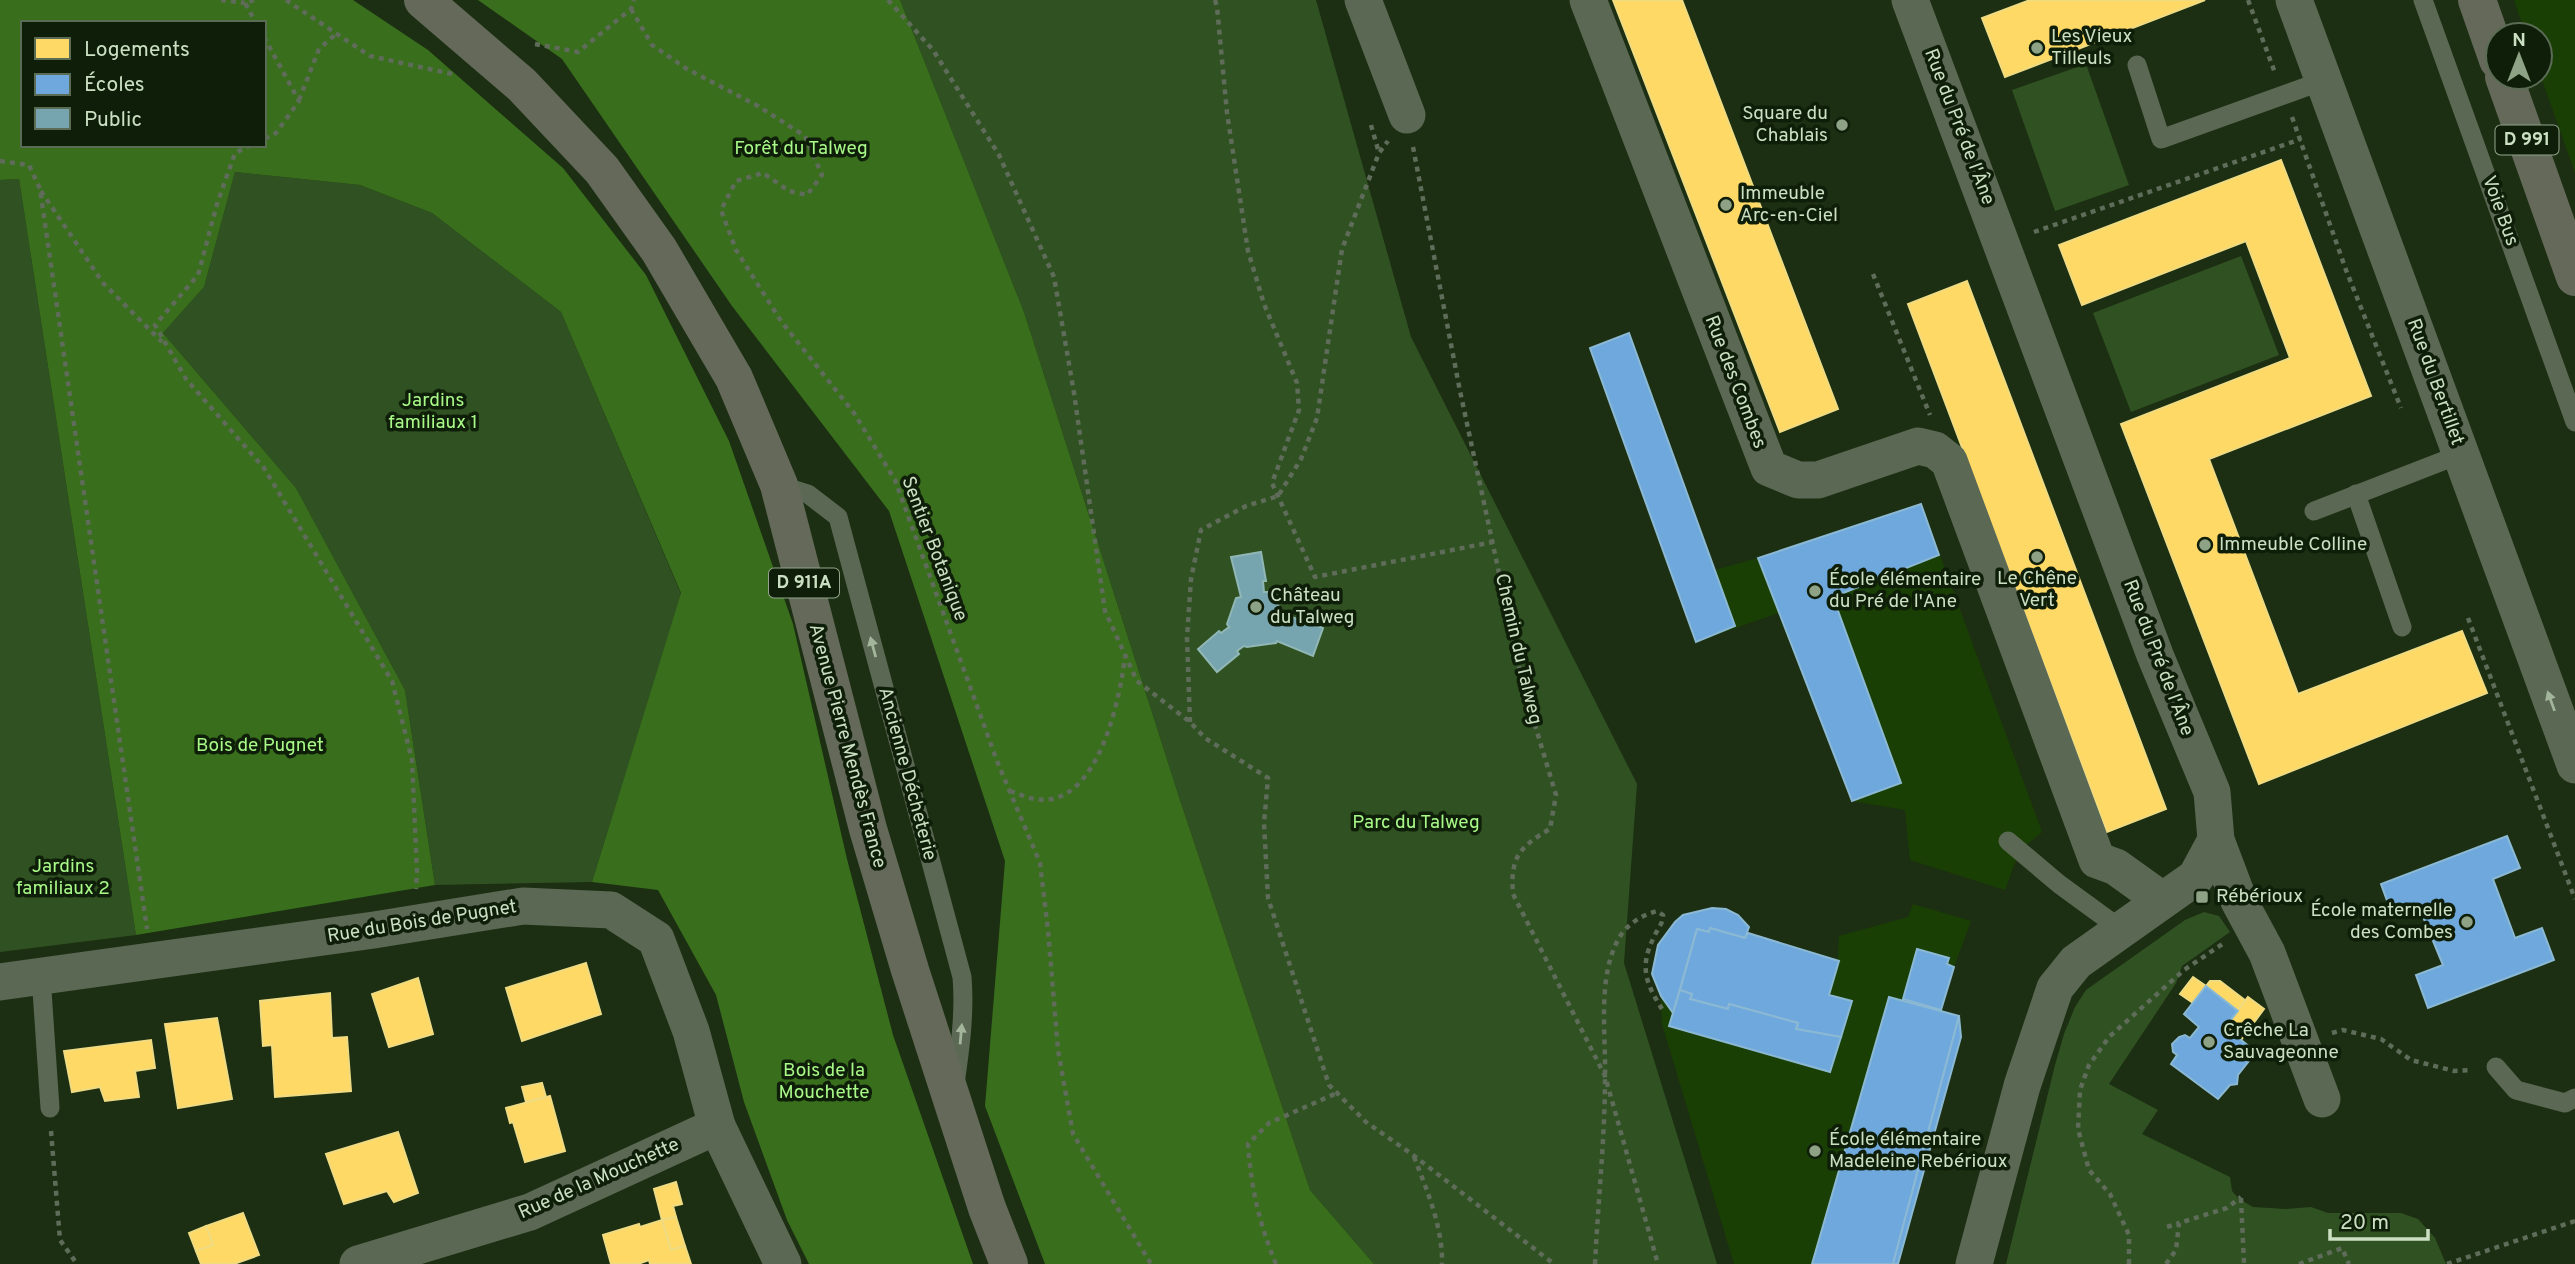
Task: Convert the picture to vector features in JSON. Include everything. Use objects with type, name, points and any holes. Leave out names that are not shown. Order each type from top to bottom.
[{"type":"main road","name":"Avenue Pierre Mendès France","points":[[423,0],[522,85],[601,170],[659,250],[734,378],[779,485],[868,829],[909,970],[987,1208],[1009,1264]]},
{"type":"main road","points":[[2477,0],[2484,21]]},
{"type":"main road","name":"D 991","points":[[2509,91],[2575,277]]},
{"type":"street","points":[[1363,0],[1407,115]]},
{"type":"street","name":"Rue des Combes","points":[[1588,0],[1769,468],[1798,480],[1818,480],[1918,446],[1935,450],[1949,461]]},
{"type":"street","name":"Rue du Pré de l'Âne","points":[[1910,0],[2155,655],[2212,792],[2216,840],[2239,901],[2267,953],[2322,1099]]},
{"type":"street","name":"Rue du Bertillet","points":[[2294,0],[2575,765]]},
{"type":"street","points":[[1949,461],[2097,860],[2116,867],[2162,900]]},
{"type":"street","points":[[1974,1264],[2022,1086],[2055,988],[2076,962],[2196,877],[2216,840]]},
{"type":"street","name":"Rue du Bois de Pugnet","points":[[0,982],[523,906],[611,910],[656,939],[691,1031],[717,1126],[783,1264]]},
{"type":"street","name":"Rue de la Mouchette","points":[[358,1264],[530,1212],[717,1126]]},
{"type":"lane","name":"Voie Bus","points":[[2423,0],[2575,422]]},
{"type":"lane","points":[[2137,65],[2161,139],[2325,80]]},
{"type":"lane","points":[[2314,511],[2461,454]]},
{"type":"lane","name":"Ancienne Décheterie","points":[[779,485],[808,494],[838,517],[962,977],[964,994],[961,1040],[953,1102]]},
{"type":"lane","points":[[2356,494],[2402,627]]},
{"type":"lane","points":[[2008,841],[2059,884],[2122,930]]},
{"type":"lane","points":[[41,976],[50,1108]]},
{"type":"lane","points":[[2496,1067],[2516,1090],[2565,1103],[2575,1098]]},
{"type":"path","points":[[221,0],[245,3],[254,0]]},
{"type":"path","points":[[286,0],[370,56],[452,74]]},
{"type":"path","points":[[535,44],[578,52],[631,9],[634,0]]},
{"type":"path","points":[[888,0],[933,50],[999,155],[1054,277],[1074,393],[1105,611],[1137,681],[1190,722],[1205,738],[1268,778],[1264,823],[1268,898],[1329,1085],[1366,1122],[1413,1155],[1553,1264]]},
{"type":"path","points":[[1214,0],[1217,7],[1227,113],[1248,251],[1264,304],[1297,383],[1299,410],[1272,483],[1315,577],[1493,542]]},
{"type":"path","points":[[2248,0],[2301,139],[2346,270],[2401,408]]},
{"type":"path","points":[[245,3],[255,21]]},
{"type":"path","name":"Sentier Botanique","points":[[631,9],[652,45],[687,69],[758,106],[805,136],[822,175],[807,195],[789,191],[763,173],[736,181],[722,210],[736,250],[781,321],[854,413],[895,480],[1010,790],[1040,863],[1058,1050],[1073,1133],[1151,1264]]},
{"type":"path","points":[[266,138],[276,133],[299,101],[319,49],[336,34]]},
{"type":"path","points":[[266,41],[299,101]]},
{"type":"path","points":[[1190,722],[1187,638],[1191,579],[1201,530],[1246,506],[1278,496],[1301,458],[1317,418],[1342,249],[1379,153],[1407,115]]},
{"type":"path","name":"Chemin du Talweg","points":[[1407,115],[1458,378],[1524,685],[1556,795],[1550,829],[1526,844],[1511,872],[1513,894],[1605,1076],[1658,1264]]},
{"type":"path","points":[[2066,221],[2301,139]]},
{"type":"path","points":[[247,147],[235,153],[217,204],[198,275],[155,325],[186,379],[264,468],[392,681],[412,760],[417,872],[413,924]]},
{"type":"path","points":[[0,161],[29,165],[40,189],[103,283],[166,345]]},
{"type":"path","points":[[40,189],[152,961]]},
{"type":"path","points":[[1873,274],[1949,461]]},
{"type":"path","points":[[2468,618],[2575,898]]},
{"type":"path","points":[[1010,790],[1030,799],[1052,799],[1070,791],[1083,776],[1106,738],[1115,712],[1125,656]]},
{"type":"path","points":[[1595,1264],[1605,1076],[1603,1022],[1609,963],[1619,937],[1638,918],[1657,911],[1663,915],[1663,922],[1649,947],[1645,966],[1647,982],[1662,1009]]},
{"type":"path","points":[[2129,1264],[2129,1235],[2110,1194],[2089,1170],[2078,1129],[2080,1090],[2084,1078],[2089,1065],[2109,1037],[2183,970],[2218,948],[2250,921]]},
{"type":"path","points":[[2302,1042],[2343,1030],[2381,1039],[2411,1060],[2454,1071],[2496,1067]]},
{"type":"path","points":[[1276,1264],[1263,1231],[1251,1182],[1248,1144],[1269,1123],[1337,1093]]},
{"type":"path","points":[[50,1108],[52,1173],[60,1240],[78,1264]]},
{"type":"path","points":[[1413,1155],[1426,1188],[1442,1247],[1442,1264]]},
{"type":"path","points":[[2167,1227],[2227,1208],[2241,1197],[2244,1264]]},
{"type":"path","points":[[2446,1264],[2575,1221]]},
{"type":"path","points":[[2166,1264],[2176,1250],[2179,1223]]},
{"type":"path","points":[[2300,1264],[2342,1248],[2348,1264]]},
{"type":"shaded area","points":[[2514,0],[2575,0],[2575,173],[2546,91],[2554,91],[2554,21],[2521,21]]},
{"type":"shaded area","name":"École élémentaire du Pré de l'Ane","points":[[1629,333],[1715,570],[1921,504],[2042,832],[2019,851],[2005,890],[1910,860],[1905,810],[1852,801],[1778,613],[1696,642],[1590,348]]},
{"type":"shaded area","name":"École élémentaire Madeleine Rebérioux","points":[[1913,904],[1971,921],[1942,1010],[1959,1016],[1961,1037],[1898,1264],[1734,1264],[1662,1024],[1661,996],[1652,974],[1658,945],[1683,915],[1712,908],[1726,909],[1738,915],[1749,927],[1748,933],[1838,961],[1839,936],[1908,917]]},
{"type":"green space","name":"Bois de Pugnet","points":[[0,0],[353,0],[428,50],[563,168],[646,275],[729,441],[793,624],[847,859],[893,1035],[973,1264],[809,1264],[787,1220],[744,1102],[716,995],[658,890],[592,882],[681,593],[561,312],[432,213],[360,185],[235,172],[204,287],[163,333],[296,488],[405,690],[435,885],[136,935],[19,179],[0,180]]},
{"type":"green space","name":"Forêt du Talweg","points":[[478,0],[900,0],[1024,312],[1180,800],[1310,1190],[1374,1264],[1045,1264],[985,1106],[1005,861],[889,511],[732,306],[562,59]]},
{"type":"green space","name":"Parc du Talweg","points":[[900,0],[1316,0],[1411,337],[1637,784],[1624,963],[1717,1264],[1374,1264],[1310,1190],[1180,800],[1024,312]]},
{"type":"green space","points":[[2086,64],[2129,185],[2055,211],[2012,90]]},
{"type":"green space","name":"Jardins familiaux 1","points":[[235,172],[360,185],[432,213],[561,312],[681,594],[592,882],[435,885],[405,690],[296,488],[163,333],[204,287]]},
{"type":"green space","name":"Jardins familiaux 2","points":[[19,179],[136,935],[0,952],[0,180]]},
{"type":"green space","points":[[2241,256],[2279,355],[2131,412],[2093,313]]},
{"type":"green space","points":[[2204,912],[2219,916],[2230,932],[2182,966],[2176,983],[2109,1084],[2158,1110],[2142,1134],[2230,1177],[2232,1191],[2239,1199],[2253,1207],[2311,1207],[2328,1213],[2401,1213],[2418,1219],[2435,1238],[2446,1264],[2006,1264],[2055,1065],[2075,1007],[2086,990],[2185,920]]},
{"type":"building: Logements","name":"Immeuble Arc-en-Ciel","points":[[1613,0],[1682,0],[1838,409],[1780,432]]},
{"type":"building: Logements","name":"Les Vieux Tilleuls","points":[[2030,0],[2205,0],[2005,77],[1982,18]]},
{"type":"building: Logements","name":"Immeuble Colline","points":[[2281,160],[2371,396],[2209,459],[2298,694],[2462,631],[2487,693],[2259,784],[2121,424],[2290,358],[2246,241],[2082,305],[2059,245]]},
{"type":"building: Logements","name":"Le Chêne Vert","points":[[1967,281],[2166,809],[2107,832],[1908,304]]},
{"type":"building: Logements","points":[[586,963],[601,1014],[522,1041],[506,988]]},
{"type":"building: Logements","points":[[2193,977],[2206,986],[2193,1003],[2180,994]]},
{"type":"building: Logements","points":[[418,978],[433,1034],[389,1047],[372,994]]},
{"type":"building: Logements","points":[[2210,981],[2220,981],[2246,1001],[2238,1011],[2206,986]]},
{"type":"building: Logements","points":[[330,993],[332,1038],[347,1037],[351,1091],[275,1097],[272,1045],[263,1046],[260,1001]]},
{"type":"building: Logements","points":[[2248,997],[2264,1009],[2241,1040],[2225,1027]]},
{"type":"building: Logements","points":[[217,1018],[232,1099],[178,1108],[165,1024]]},
{"type":"building: Logements","points":[[151,1040],[155,1068],[135,1071],[139,1097],[105,1101],[100,1087],[72,1092],[64,1051]]},
{"type":"building: Logements","points":[[542,1083],[546,1097],[526,1102],[522,1087]]},
{"type":"building: Logements","points":[[550,1096],[565,1151],[525,1162],[506,1108]]},
{"type":"building: Logements","points":[[398,1132],[418,1193],[394,1202],[387,1191],[344,1204],[326,1154]]},
{"type":"building: Logements","points":[[676,1182],[682,1204],[673,1206],[676,1217],[662,1220],[654,1189]]},
{"type":"building: Logements","points":[[243,1213],[259,1255],[234,1264],[201,1264],[196,1251],[213,1245],[206,1226]]},
{"type":"building: Logements","points":[[676,1217],[685,1246],[671,1250],[662,1220]]},
{"type":"building: Logements","points":[[662,1220],[671,1250],[685,1246],[691,1264],[650,1264],[649,1260],[638,1264],[611,1264],[603,1235]]},
{"type":"building: Logements","points":[[206,1226],[213,1245],[196,1251],[189,1233]]},
{"type":"building: Écoles","points":[[1629,333],[1735,626],[1696,642],[1590,348]]},
{"type":"building: Écoles","points":[[1921,504],[1939,555],[1833,597],[1901,783],[1852,801],[1758,558]]},
{"type":"building: Écoles","name":"École maternelle des Combes","points":[[2507,836],[2520,868],[2493,879],[2515,938],[2542,928],[2554,960],[2428,1008],[2416,975],[2443,965],[2419,907],[2393,917],[2381,884]]},
{"type":"building: Écoles","points":[[1712,908],[1726,909],[1738,915],[1749,927],[1745,938],[1710,928],[1709,932],[1697,929],[1673,1013],[1661,996],[1652,974],[1658,945],[1683,915]]},
{"type":"building: Écoles","points":[[1710,928],[1745,938],[1748,933],[1839,961],[1829,995],[1852,1001],[1841,1037],[1796,1029],[1798,1023],[1729,1004],[1728,1009],[1690,999],[1692,994],[1680,990],[1697,929],[1709,932]]},
{"type":"building: Écoles","points":[[1917,949],[1949,958],[1947,964],[1954,967],[1941,1010],[1903,999]]},
{"type":"building: Écoles","name":"Crêche La Sauvageonne","points":[[2206,986],[2238,1011],[2225,1027],[2256,1052],[2238,1075],[2237,1084],[2230,1085],[2218,1099],[2171,1064],[2177,1055],[2173,1052],[2172,1044],[2185,1035],[2190,1038],[2199,1027],[2184,1014]]},
{"type":"building: Écoles","points":[[1680,990],[1692,994],[1690,999],[1728,1009],[1729,1004],[1798,1023],[1796,1029],[1841,1037],[1830,1072],[1669,1026]]},
{"type":"building: Écoles","points":[[1889,997],[1959,1016],[1893,1264],[1812,1264]]},
{"type":"building: Écoles","points":[[1959,1016],[1961,1037],[1898,1264],[1893,1264]]},
{"type":"building: Public","name":"Château du Talweg","points":[[1261,552],[1266,581],[1263,581],[1264,592],[1268,592],[1286,615],[1323,628],[1313,656],[1277,641],[1244,646],[1237,651],[1239,654],[1217,672],[1198,649],[1219,631],[1221,633],[1229,627],[1227,624],[1236,598],[1241,597],[1231,557]]},
{"type":"place","name":"Les Vieux Tilleuls","points":[[2037,48]]},
{"type":"place","name":"Square du Chablais","points":[[1842,125]]},
{"type":"place","name":"Immeuble Arc-en-Ciel","points":[[1726,205]]},
{"type":"place","name":"Immeuble Colline","points":[[2205,545]]},
{"type":"place","name":"Le Chêne Vert","points":[[2037,557]]},
{"type":"place","name":"École élémentaire du Pré de l'Ane","points":[[1815,591]]},
{"type":"place","name":"Château du Talweg","points":[[1256,607]]},
{"type":"place","name":"Rébérioux","points":[[2202,897]]},
{"type":"place","name":"École maternelle des Combes","points":[[2467,922]]},
{"type":"place","name":"Crêche La Sauvageonne","points":[[2209,1042]]},
{"type":"place","name":"École élémentaire Madeleine Rebérioux","points":[[1815,1151]]},
{"type":"park label","name":"Bois de la Mouchette","points":[[824,1082]]}]
